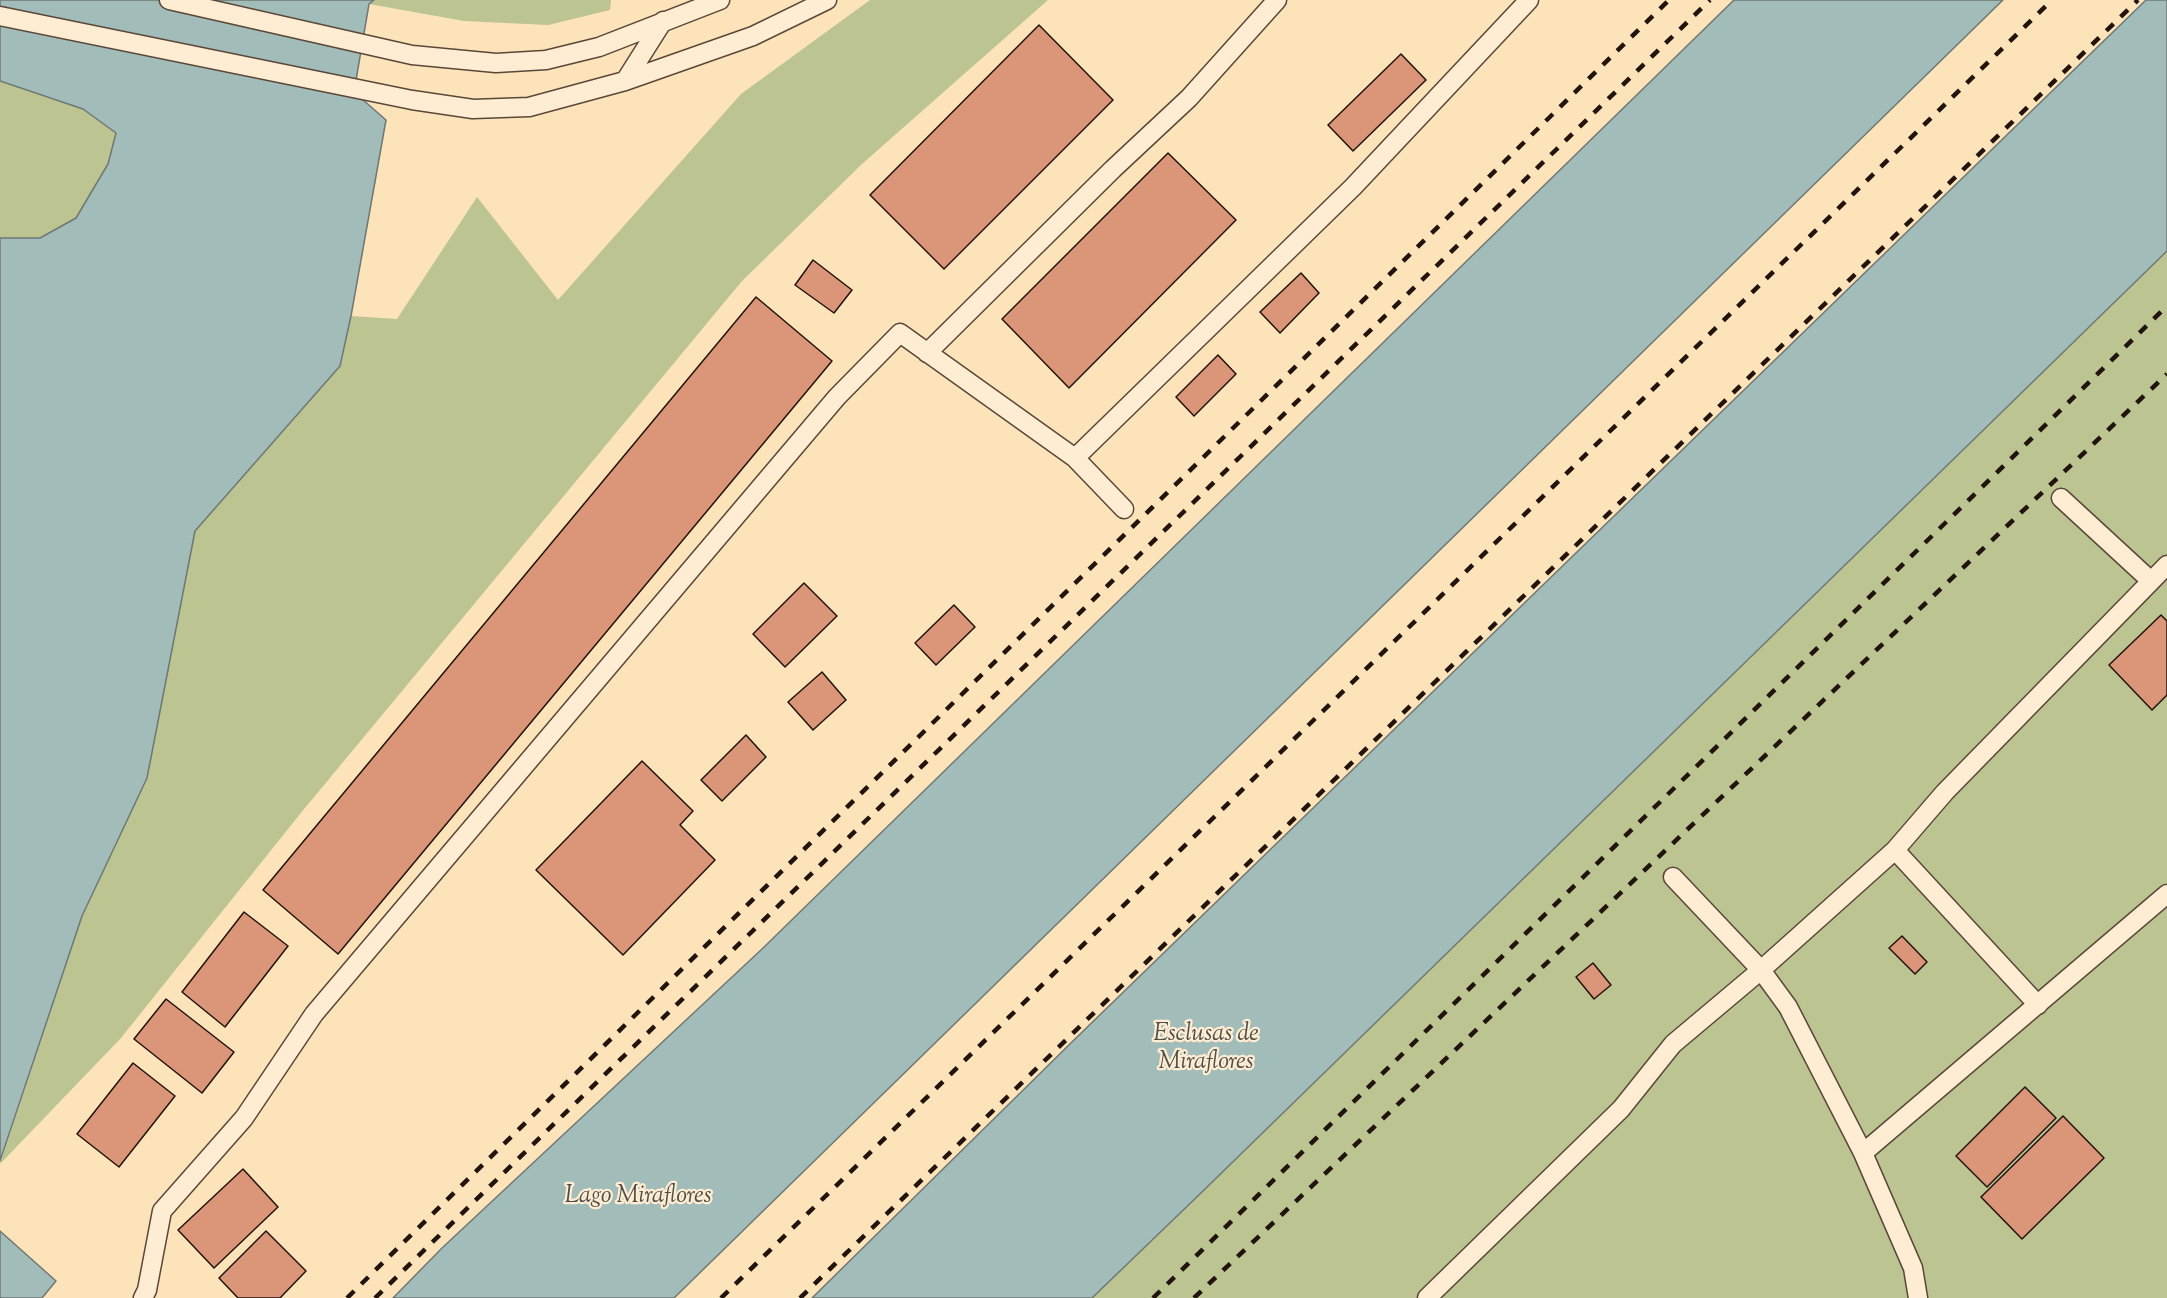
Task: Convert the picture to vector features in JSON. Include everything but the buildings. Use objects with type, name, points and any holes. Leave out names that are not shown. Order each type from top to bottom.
[{"type":"lane","points":[[169,0],[412,55],[496,63],[546,60],[600,47],[720,0]]},
{"type":"lane","points":[[0,16],[412,100],[473,109],[529,107],[626,81],[753,36],[827,0]]},
{"type":"lane","points":[[927,353],[1113,169],[1189,98],[1277,0]]},
{"type":"lane","points":[[1075,458],[1353,188],[1529,0]]},
{"type":"lane","points":[[626,81],[663,21]]},
{"type":"lane","points":[[143,1298],[147,1290],[162,1211],[244,1118],[314,1014],[837,397],[900,333],[1075,458],[1124,509]]},
{"type":"lane","points":[[2061,498],[2151,582]]},
{"type":"lane","points":[[1427,1298],[1622,1108],[1673,1044],[1761,970],[1895,850],[1945,792],[2167,565]]},
{"type":"lane","points":[[1895,850],[2038,1005]]},
{"type":"lane","points":[[1673,877],[1761,970],[1788,1007],[1863,1153],[1913,1268],[1918,1298]]},
{"type":"lane","points":[[1863,1153],[2167,894]]},
{"type":"green space","points":[[374,0],[611,0],[610,10],[548,25],[464,21],[369,4]]},
{"type":"green space","points":[[870,0],[1048,0],[862,164],[742,281],[300,814],[121,1038],[0,1164],[82,916],[147,778],[195,531],[340,366],[351,316],[397,319],[477,197],[558,300],[741,94]]},
{"type":"green space","points":[[0,81],[83,109],[116,133],[108,164],[76,218],[40,238],[0,238]]},
{"type":"green space","points":[[2167,251],[2167,1298],[1092,1298],[1203,1191]]},
{"type":"water","points":[[0,0],[374,0],[369,4],[354,92],[386,120],[340,366],[195,531],[147,778],[82,916],[0,1161],[0,238],[40,238],[76,218],[108,164],[116,133],[83,109],[0,81]]},
{"type":"water","name":"Lago Miraflores","points":[[1734,0],[2003,0],[674,1298],[393,1298],[442,1248],[762,949]]},
{"type":"water","name":"Esclusas de Miraflores","points":[[2146,0],[2167,0],[2167,251],[1203,1191],[1092,1298],[812,1298],[1076,1038]]},
{"type":"water","points":[[0,1231],[56,1281],[42,1298],[0,1298]]},
{"type":"railway","points":[[347,1298],[1669,0]]},
{"type":"railway","points":[[375,1298],[1710,0]]},
{"type":"railway","points":[[721,1298],[2052,0]]},
{"type":"railway","points":[[800,1298],[2138,0]]},
{"type":"railway","points":[[1153,1298],[2167,306]]},
{"type":"railway","points":[[1194,1298],[2167,374]]}]
